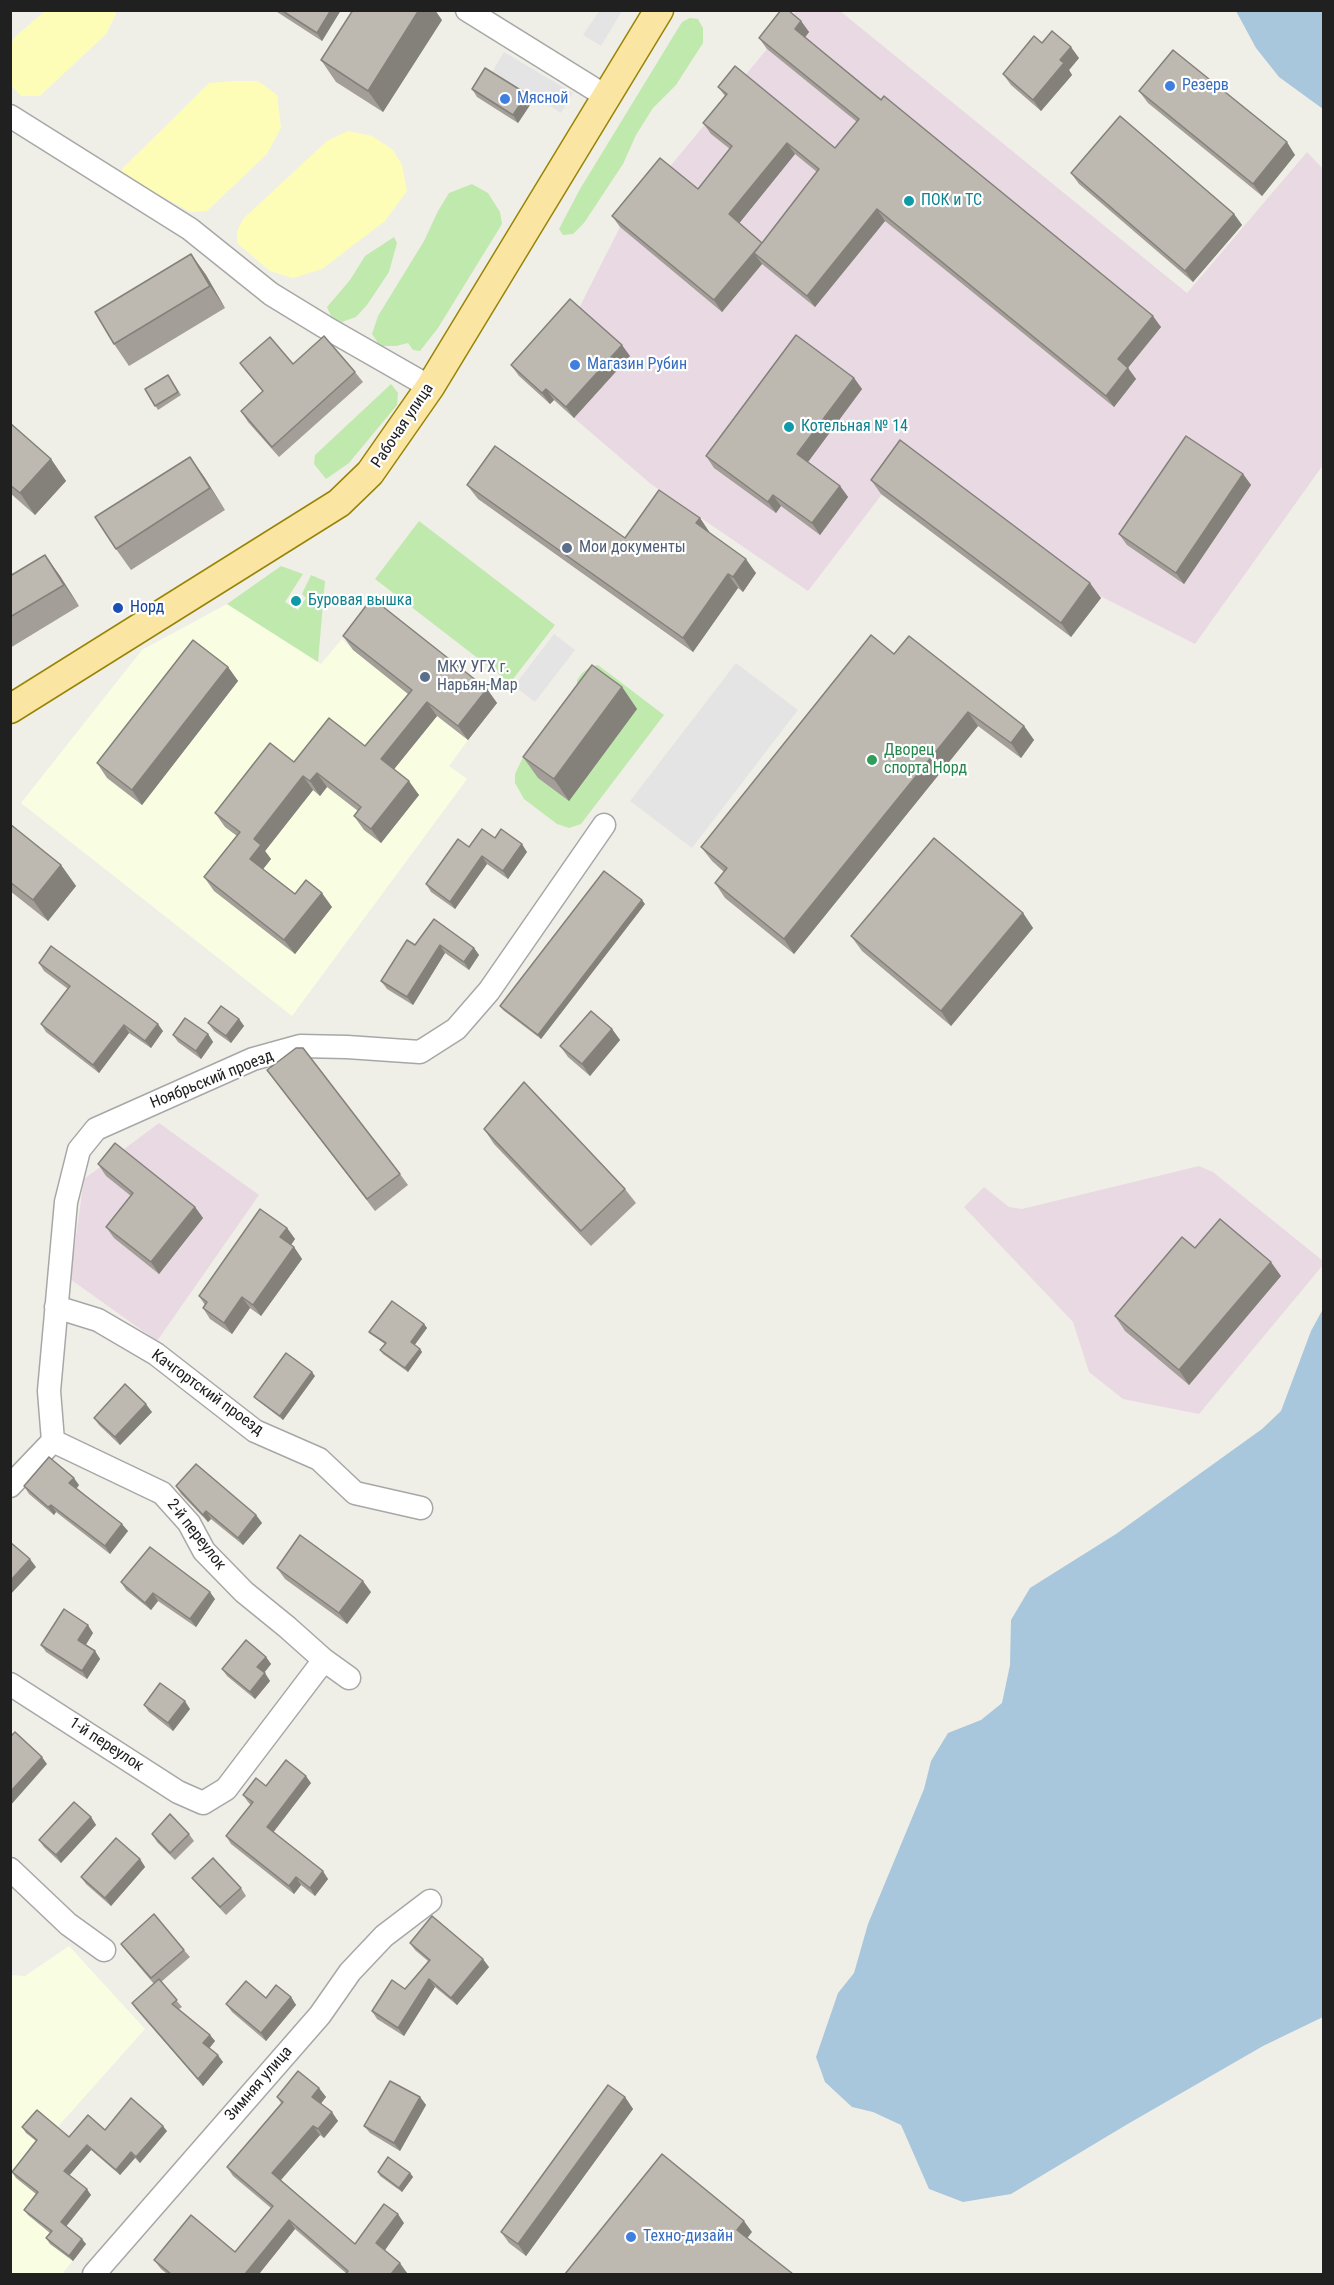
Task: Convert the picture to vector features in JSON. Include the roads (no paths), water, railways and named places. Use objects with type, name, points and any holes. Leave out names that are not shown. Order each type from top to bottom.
[{"type":"main road","name":"Рабочая улица","points":[[10,709],[339,503],[370,473],[430,387],[659,10]]},
{"type":"street","points":[[467,10],[607,97]]},
{"type":"street","points":[[10,116],[190,230],[271,294],[430,387]]},
{"type":"street","name":"Ноябрьский проезд","points":[[53,1441],[49,1391],[66,1202],[79,1150],[96,1129],[253,1059],[300,1046],[420,1052],[456,1029],[489,991],[604,825]]},
{"type":"street","name":"Качгортский проезд","points":[[56,1307],[98,1320],[156,1354],[255,1431],[319,1459],[355,1493],[421,1508]]},
{"type":"street","points":[[10,1486],[53,1441]]},
{"type":"street","name":"2-й переулок","points":[[53,1441],[162,1493],[189,1523],[204,1551],[244,1592],[324,1660],[349,1678]]},
{"type":"street","name":"1-й переулок","points":[[10,1684],[178,1792],[203,1803],[226,1790],[324,1660]]},
{"type":"street","points":[[10,1869],[68,1924],[104,1950]]},
{"type":"street","name":"Зимняя улица","points":[[94,2274],[320,2015],[350,1972],[384,1936],[430,1901]]},
{"type":"water","points":[[1236,11],[1323,11],[1323,109],[1279,77],[1256,48]]},
{"type":"water","points":[[1323,1309],[1323,2017],[1263,2046],[1011,2194],[963,2202],[929,2189],[901,2125],[873,2112],[852,2107],[825,2082],[816,2057],[838,1993],[854,1973],[868,1924],[924,1789],[931,1761],[948,1733],[981,1720],[1002,1703],[1010,1665],[1011,1620],[1030,1588],[1116,1534],[1262,1429],[1281,1411],[1311,1331]]},
{"type":"place","name":"Резерв","points":[[1170,86]]},
{"type":"place","name":"Мясной","points":[[505,99]]},
{"type":"place","name":"ПОК и ТС","points":[[909,201]]},
{"type":"place","name":"Магазин Рубин","points":[[575,365]]},
{"type":"place","name":"Котельная № 14","points":[[789,427]]},
{"type":"place","name":"Мои документы","points":[[567,548]]},
{"type":"place","name":"Буровая вышка","points":[[296,601]]},
{"type":"place","name":"Норд","points":[[118,608]]},
{"type":"place","name":"МКУ УГХ г. Нарьян-Мар","points":[[425,677]]},
{"type":"place","name":"Дворец спорта Норд","points":[[872,760]]},
{"type":"place","name":"Техно-дизайн","points":[[631,2237]]}]
